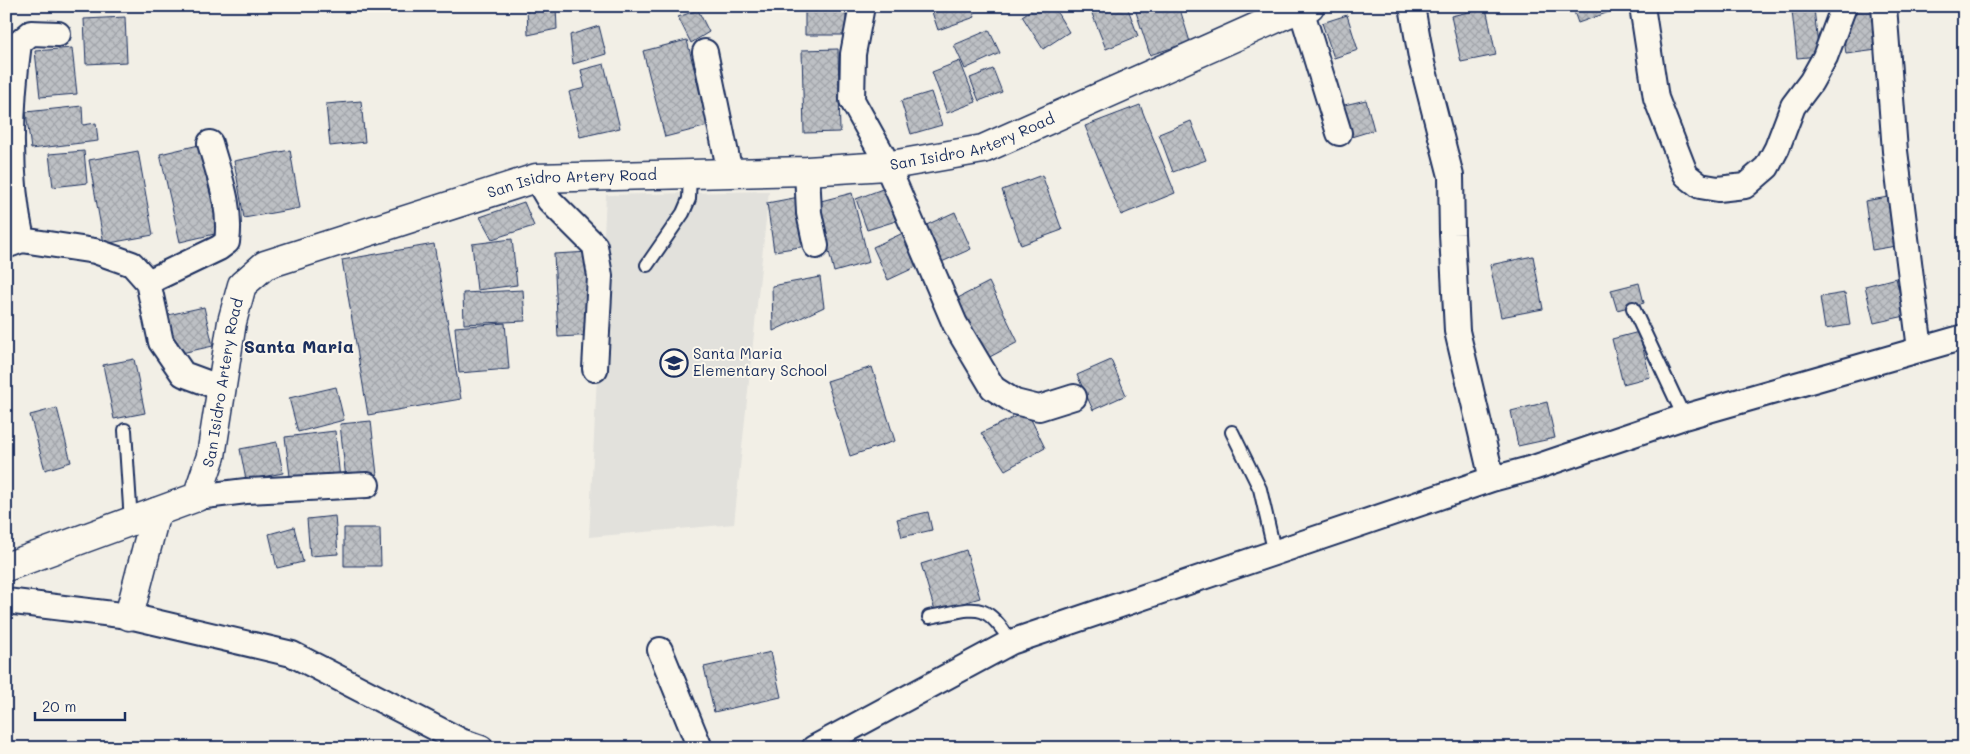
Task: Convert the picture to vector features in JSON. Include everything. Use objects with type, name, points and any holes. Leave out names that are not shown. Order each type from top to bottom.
[{"type":"street","points":[[862,6],[853,54],[852,100],[863,123],[875,139],[955,324],[993,388],[1015,402],[1039,408],[1074,397]]},
{"type":"street","points":[[1412,6],[1422,63],[1452,176],[1452,234],[1457,331],[1492,479]]},
{"type":"street","points":[[1642,6],[1656,98],[1686,175],[1700,186],[1718,189],[1745,186],[1767,167],[1777,148],[1792,106],[1811,82],[1825,57],[1844,6]]},
{"type":"street","points":[[1884,6],[1895,151],[1920,349]]},
{"type":"street","points":[[1295,9],[1339,133]]},
{"type":"street","name":"San Isidro Artery Road","points":[[197,497],[211,456],[232,322],[242,285],[265,265],[536,178],[807,171],[886,166],[983,149],[1295,9]]},
{"type":"street","points":[[58,34],[31,33],[19,43],[13,88],[14,243],[95,251],[132,264],[148,282],[161,342],[183,374],[222,388]]},
{"type":"street","points":[[705,52],[730,173]]},
{"type":"street","points":[[148,282],[219,248],[227,242],[229,225],[224,192],[210,143]]},
{"type":"street","points":[[807,171],[809,213],[816,246]]},
{"type":"street","points":[[536,178],[549,200],[595,246],[600,276],[595,369]]},
{"type":"street","points":[[814,748],[1011,642],[1492,479],[1533,468],[1684,417],[1964,337]]},
{"type":"street","points":[[6,567],[197,497],[246,492],[367,485]]},
{"type":"street","points":[[129,616],[156,512]]},
{"type":"street","points":[[6,601],[129,616],[292,654],[471,745]]},
{"type":"street","points":[[660,650],[700,748]]},
{"type":"lane","points":[[647,265],[684,213],[689,199],[690,174]]},
{"type":"lane","points":[[1633,308],[1684,417]]},
{"type":"lane","points":[[125,430],[131,522]]},
{"type":"lane","points":[[1232,432],[1260,489],[1275,554]]},
{"type":"lane","points":[[930,616],[977,608],[996,619],[1011,642]]},
{"type":"shaded area","name":"Santa Maria Elementary School","points":[[769,191],[734,524],[589,537],[606,195]]},
{"type":"building","points":[[527,6],[556,6],[557,29],[528,35]]},
{"type":"building","points":[[805,6],[846,6],[846,35],[805,35]]},
{"type":"building","points":[[930,6],[971,6],[975,17],[938,30]]},
{"type":"building","points":[[1037,6],[1053,6],[1069,32],[1043,49],[1022,16]]},
{"type":"building","points":[[1089,6],[1127,6],[1138,36],[1106,49]]},
{"type":"building","points":[[1134,6],[1179,6],[1190,42],[1150,55]]},
{"type":"building","points":[[1572,6],[1610,6],[1612,11],[1578,23]]},
{"type":"building","points":[[1840,6],[1872,6],[1877,50],[1846,54]]},
{"type":"building","points":[[1486,8],[1496,55],[1461,62],[1451,16]]},
{"type":"building","points":[[1814,8],[1819,56],[1797,58],[1792,11]]},
{"type":"building","points":[[698,10],[709,32],[691,43],[678,17]]},
{"type":"building","points":[[1347,15],[1358,50],[1334,58],[1322,23]]},
{"type":"building","points":[[125,17],[127,62],[86,64],[84,19]]},
{"type":"building","points":[[599,26],[606,54],[573,64],[570,35]]},
{"type":"building","points":[[989,30],[1000,53],[965,69],[954,45]]},
{"type":"building","points":[[687,40],[708,126],[665,137],[643,51]]},
{"type":"building","points":[[72,48],[77,94],[40,97],[35,51]]},
{"type":"building","points":[[838,49],[840,132],[804,133],[802,50]]},
{"type":"building","points":[[960,61],[976,102],[947,113],[932,72]]},
{"type":"building","points":[[604,64],[620,128],[580,137],[569,92],[585,88],[581,70]]},
{"type":"building","points":[[993,69],[1002,92],[979,101],[970,78]]},
{"type":"building","points":[[931,92],[942,125],[911,134],[901,101]]},
{"type":"building","points":[[1366,100],[1374,130],[1348,138],[1340,106]]},
{"type":"building","points":[[361,101],[365,142],[330,146],[326,104]]},
{"type":"building","points":[[1140,105],[1175,193],[1121,215],[1085,126]]},
{"type":"building","points":[[82,106],[83,125],[96,123],[98,141],[31,149],[26,112]]},
{"type":"building","points":[[1191,121],[1206,160],[1173,172],[1159,134]]},
{"type":"building","points":[[199,145],[219,233],[180,242],[160,154]]},
{"type":"building","points":[[290,150],[300,208],[244,218],[234,161]]},
{"type":"building","points":[[84,151],[87,183],[53,187],[49,154]]},
{"type":"building","points":[[138,151],[153,235],[104,244],[89,160]]},
{"type":"building","points":[[1042,175],[1062,230],[1021,245],[1002,190]]},
{"type":"building","points":[[885,188],[896,221],[867,230],[856,199]]},
{"type":"building","points":[[852,193],[869,262],[834,272],[817,202]]},
{"type":"building","points":[[1894,196],[1902,245],[1872,250],[1865,201]]},
{"type":"building","points":[[799,197],[807,246],[774,251],[767,203]]},
{"type":"building","points":[[524,202],[534,226],[492,239],[480,217]]},
{"type":"building","points":[[955,212],[971,249],[937,264],[922,227]]},
{"type":"building","points":[[903,233],[918,266],[888,280],[873,247]]},
{"type":"building","points":[[512,239],[517,285],[477,290],[472,244]]},
{"type":"building","points":[[434,244],[461,399],[368,415],[342,260]]},
{"type":"building","points":[[590,252],[595,335],[558,337],[554,254]]},
{"type":"building","points":[[1533,256],[1543,309],[1501,317],[1490,265]]},
{"type":"building","points":[[820,277],[824,307],[773,331],[772,286]]},
{"type":"building","points":[[1896,278],[1905,316],[1874,323],[1865,286]]},
{"type":"building","points":[[989,282],[1018,342],[984,360],[954,300]]},
{"type":"building","points":[[1639,283],[1644,303],[1617,310],[1611,290]]},
{"type":"building","points":[[523,290],[525,321],[464,324],[463,293]]},
{"type":"building","points":[[1845,293],[1850,325],[1825,329],[1820,297]]},
{"type":"building","points":[[204,307],[213,346],[177,354],[168,315]]},
{"type":"building","points":[[505,323],[509,369],[459,373],[455,327]]},
{"type":"building","points":[[1639,332],[1650,377],[1623,384],[1612,339]]},
{"type":"building","points":[[134,359],[145,413],[114,419],[103,365]]},
{"type":"building","points":[[1111,360],[1126,395],[1093,410],[1077,375]]},
{"type":"building","points":[[872,367],[895,441],[850,456],[827,381]]},
{"type":"building","points":[[336,387],[344,420],[298,432],[289,398]]},
{"type":"building","points":[[1547,402],[1555,438],[1518,446],[1511,411]]},
{"type":"building","points":[[57,408],[71,462],[45,470],[30,415]]},
{"type":"building","points":[[1027,411],[1045,448],[1005,470],[981,433]]},
{"type":"building","points":[[371,421],[377,475],[346,479],[340,424]]},
{"type":"building","points":[[335,431],[340,479],[291,484],[285,437]]},
{"type":"building","points":[[277,442],[283,473],[246,480],[240,449]]},
{"type":"building","points":[[928,512],[932,530],[902,537],[897,519]]},
{"type":"building","points":[[335,516],[338,554],[310,556],[307,519]]},
{"type":"building","points":[[294,527],[303,562],[277,568],[269,534]]},
{"type":"building","points":[[344,528],[380,528],[381,566],[344,566]]},
{"type":"building","points":[[966,550],[980,598],[935,611],[921,564]]},
{"type":"building","points":[[771,652],[781,697],[714,712],[704,667]]},
{"type":"place","name":"Santa Maria Elementary School","points":[[674,363]]},
{"type":"district","name":"Santa Maria","points":[[299,347]]}]
